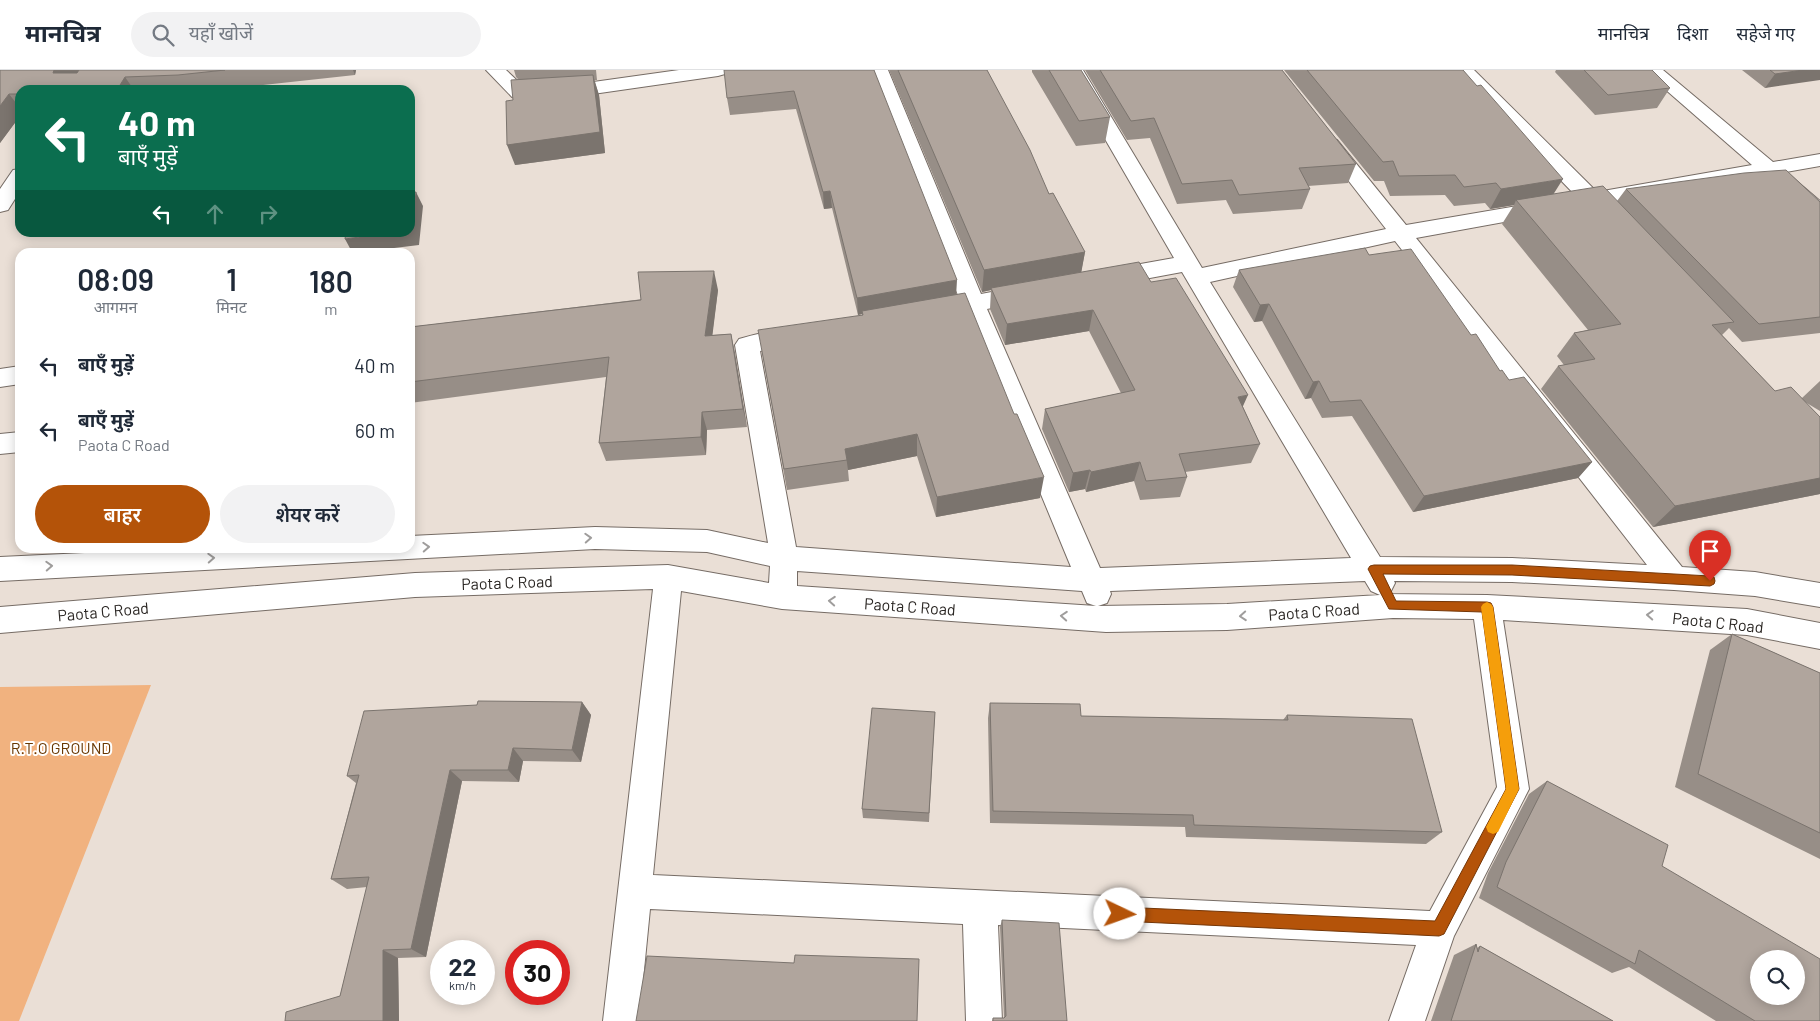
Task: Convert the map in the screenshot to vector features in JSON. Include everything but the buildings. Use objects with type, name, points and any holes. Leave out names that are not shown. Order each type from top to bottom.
[{"type":"street","points":[[495,70],[519,94],[579,90],[699,71],[718,70]]},
{"type":"street","points":[[879,70],[972,304],[1092,580],[1106,619]]},
{"type":"street","points":[[1074,70],[1192,270],[1374,569],[1393,606]]},
{"type":"street","points":[[1463,70],[1612,221]]},
{"type":"street","points":[[1652,70],[1820,212]]},
{"type":"street","points":[[1315,124],[1674,578]]},
{"type":"street","points":[[1086,282],[1192,270],[1820,160]]},
{"type":"street","points":[[0,205],[15,183]]},
{"type":"street","points":[[914,314],[1048,290]]},
{"type":"street","points":[[782,597],[784,558],[747,345],[816,333]]},
{"type":"street","points":[[0,378],[15,376]]},
{"type":"street","points":[[0,444],[15,442]]},
{"type":"street","points":[[415,547],[595,538],[708,541],[784,558],[1092,580],[1374,569],[1512,570],[1755,584],[1820,595]]},
{"type":"street","points":[[0,569],[307,553]]},
{"type":"street","points":[[621,1021],[668,577]]},
{"type":"street","name":"Paota C Road","points":[[0,620],[415,585],[668,577],[782,597],[1106,619],[1227,617],[1393,606],[1487,607],[1747,622],[1820,636]]},
{"type":"street","points":[[1407,1021],[1439,929],[1513,789],[1487,607]]},
{"type":"street","points":[[634,891],[1439,929]]},
{"type":"street","points":[[980,907],[984,1021]]},
{"type":"green space","name":"R.T.O GROUND","points":[[151,685],[19,1021],[0,1021],[0,687]]},
{"type":"slow traffic","points":[[1487,607],[1513,789],[1493,827]]},
{"type":"route","points":[[1120,914],[1439,929],[1513,789],[1487,607],[1393,606],[1374,569],[1512,570],[1710,581]]}]
